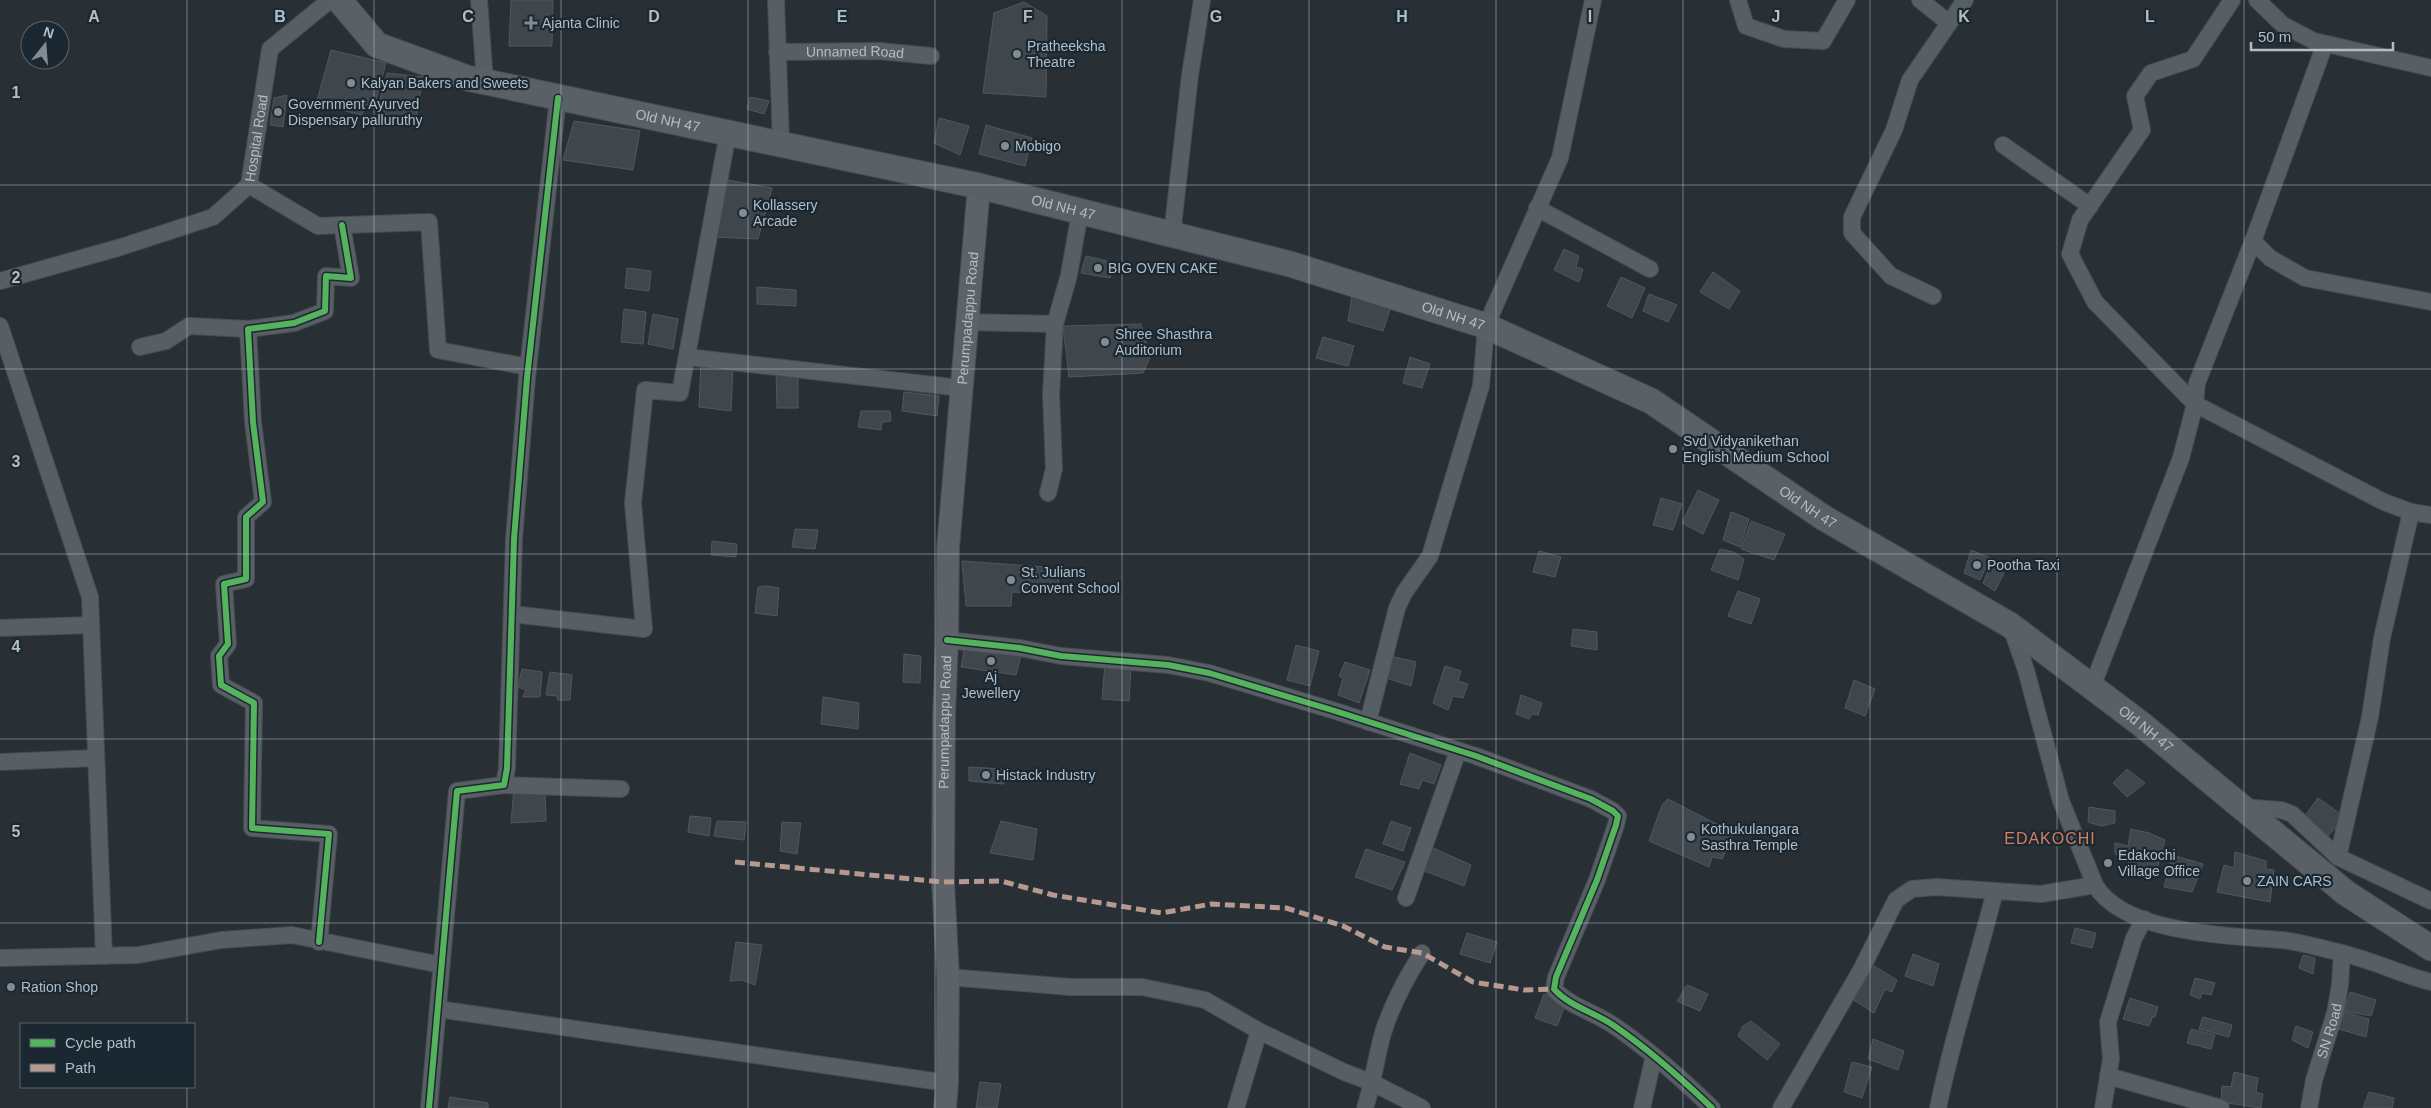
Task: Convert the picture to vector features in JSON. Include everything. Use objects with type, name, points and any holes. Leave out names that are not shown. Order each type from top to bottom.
[{"type":"main road","name":"Old NH 47","points":[[339,0],[377,45],[467,78],[979,186],[1290,264],[1486,326],[1651,401],[1824,518],[2010,625],[2141,724],[2346,893],[2431,948]]},
{"type":"main road","name":"Perumpadappu Road","points":[[945,1108],[948,977],[943,882],[948,548],[979,186]]},
{"type":"street","name":"Hospital Road","points":[[0,281],[121,247],[213,217],[249,185],[270,49],[330,0]]},
{"type":"street","points":[[479,0],[484,82]]},
{"type":"street","points":[[776,0],[781,144]]},
{"type":"street","points":[[1172,235],[1190,75],[1202,0]]},
{"type":"street","points":[[1368,722],[1397,608],[1404,593],[1430,556],[1481,386],[1486,326],[1560,158],[1593,0]]},
{"type":"street","points":[[1738,0],[1746,26],[1784,38],[1823,41],[1847,0]]},
{"type":"street","points":[[1920,0],[1949,23]]},
{"type":"street","points":[[1933,296],[1891,276],[1852,233],[1852,217],[1894,130],[1910,80],[1965,0]]},
{"type":"street","points":[[2232,0],[2192,59],[2151,73],[2135,96],[2142,130],[2080,220],[2070,254],[2095,302],[2194,404],[2384,502],[2411,512],[2431,515]]},
{"type":"street","points":[[2257,0],[2284,25],[2314,42],[2431,68]]},
{"type":"street","points":[[2092,686],[2181,458],[2197,383],[2253,241],[2325,44]]},
{"type":"street","name":"Unnamed Road","points":[[777,52],[879,51],[931,56]]},
{"type":"street","points":[[504,785],[507,768],[514,539],[528,368],[558,98]]},
{"type":"street","points":[[512,614],[644,629],[632,503],[645,390],[680,393],[728,133]]},
{"type":"street","points":[[2003,144],[2090,206]]},
{"type":"street","points":[[249,185],[318,226],[429,222],[438,350],[528,368]]},
{"type":"street","points":[[1537,208],[1650,269]]},
{"type":"street","points":[[1048,493],[1054,469],[1051,394],[1055,324],[1069,275],[1080,212]]},
{"type":"street","points":[[140,347],[166,341],[189,326],[248,329],[294,323],[325,311],[326,276],[351,278],[342,225]]},
{"type":"street","points":[[2253,241],[2270,258],[2305,278],[2431,302]]},
{"type":"street","points":[[967,322],[1055,324]]},
{"type":"street","points":[[0,326],[90,597],[104,956]]},
{"type":"street","points":[[248,329],[252,422],[263,502],[246,516],[246,579],[224,584],[228,644],[219,656],[220,685],[254,703],[252,828],[330,834],[319,942]]},
{"type":"street","points":[[687,357],[961,388]]},
{"type":"street","points":[[2338,857],[2370,717],[2382,638],[2411,512]]},
{"type":"street","points":[[0,628],[91,625]]},
{"type":"street","points":[[2010,625],[2026,670],[2061,801],[2095,885],[2102,897],[2110,904],[2144,919],[2212,936],[2283,940],[2342,953],[2431,982]]},
{"type":"street","points":[[947,640],[1020,648],[1061,656],[1168,665],[1209,673],[1458,751],[1591,799],[1613,811],[1618,816],[1596,880],[1556,977],[1554,989],[1561,997],[1601,1017],[1654,1056],[1712,1108]]},
{"type":"street","points":[[1406,898],[1458,751]]},
{"type":"street","points":[[0,762],[96,758]]},
{"type":"street","points":[[429,1108],[457,791],[504,785],[621,789]]},
{"type":"street","points":[[2241,806],[2281,810],[2292,814],[2338,857],[2431,901]]},
{"type":"street","points":[[1781,1108],[1861,970],[1896,900],[1912,889],[1936,887],[2041,894],[2095,885]]},
{"type":"street","points":[[1938,1108],[1964,998],[1976,965],[1995,890]]},
{"type":"street","points":[[2103,1108],[2111,1059],[2108,1022],[2134,938],[2144,919]]},
{"type":"street","points":[[0,958],[138,955],[221,940],[292,935],[319,942],[441,965]]},
{"type":"street","points":[[1365,1108],[1373,1083],[1384,1032],[1399,992],[1422,953]]},
{"type":"street","name":"SN Road","points":[[2309,1108],[2313,1095],[2314,1080],[2335,1013],[2340,985],[2342,953]]},
{"type":"street","points":[[948,977],[1070,987],[1142,987],[1206,1000],[1258,1031],[1344,1072],[1373,1083],[1422,1108]]},
{"type":"street","points":[[438,1009],[947,1083]]},
{"type":"street","points":[[1236,1108],[1258,1031]]},
{"type":"street","points":[[1642,1108],[1654,1056]]},
{"type":"street","points":[[2108,1076],[2221,1108]]},
{"type":"building","name":"Ajanta Clinic","points":[[511,0],[553,0],[552,46],[509,46]]},
{"type":"building","name":"Pratheeksha Theatre","points":[[1024,2],[1047,16],[1046,97],[983,93],[994,13]]},
{"type":"building","name":"Kalyan Bakers and Sweets","points":[[331,50],[386,63],[375,103],[366,105],[362,115],[316,104]]},
{"type":"building","points":[[387,73],[423,77],[416,119],[376,114]]},
{"type":"building","name":"Government Ayurved Dispensary palluruthy","points":[[287,95],[283,127],[270,125],[274,98]]},
{"type":"building","points":[[750,97],[769,101],[764,114],[747,109]]},
{"type":"building","points":[[939,118],[969,126],[960,155],[934,143]]},
{"type":"building","points":[[574,121],[640,131],[633,170],[563,160]]},
{"type":"building","name":"Mobigo","points":[[986,125],[1032,138],[1025,166],[979,154]]},
{"type":"building","name":"Kollassery Arcade","points":[[728,180],[772,188],[758,239],[715,237]]},
{"type":"building","points":[[1564,249],[1579,256],[1576,267],[1583,269],[1579,282],[1554,270]]},
{"type":"building","name":"BIG OVEN CAKE","points":[[1086,256],[1115,263],[1110,278],[1081,273]]},
{"type":"building","points":[[627,268],[651,271],[649,291],[625,288]]},
{"type":"building","points":[[1713,272],[1740,291],[1729,309],[1700,292]]},
{"type":"building","points":[[1621,277],[1645,288],[1632,318],[1607,306]]},
{"type":"building","points":[[757,287],[796,290],[796,306],[757,304]]},
{"type":"building","points":[[1649,294],[1677,305],[1668,322],[1643,311]]},
{"type":"building","points":[[1352,296],[1391,307],[1383,331],[1348,321]]},
{"type":"building","points":[[624,309],[646,312],[643,344],[621,342]]},
{"type":"building","points":[[653,314],[678,319],[673,349],[648,344]]},
{"type":"building","name":"Shree Shasthra Auditorium","points":[[1141,324],[1150,357],[1143,373],[1069,377],[1063,326]]},
{"type":"building","points":[[1323,337],[1354,346],[1348,366],[1316,358]]},
{"type":"building","points":[[1410,357],[1430,364],[1422,388],[1403,383]]},
{"type":"building","points":[[701,361],[733,364],[731,411],[699,407]]},
{"type":"building","points":[[798,370],[798,408],[777,408],[776,371]]},
{"type":"building","points":[[904,392],[939,396],[937,416],[902,411]]},
{"type":"building","points":[[861,411],[890,411],[891,421],[882,422],[881,430],[858,427]]},
{"type":"building","points":[[1698,490],[1719,500],[1703,534],[1682,523]]},
{"type":"building","points":[[1661,498],[1682,504],[1673,530],[1653,525]]},
{"type":"building","points":[[1731,512],[1749,519],[1740,547],[1723,540]]},
{"type":"building","points":[[1751,521],[1785,534],[1774,560],[1741,549]]},
{"type":"building","points":[[795,529],[818,530],[815,549],[792,547]]},
{"type":"building","points":[[712,541],[737,544],[736,557],[711,555]]},
{"type":"building","points":[[1720,549],[1733,552],[1744,559],[1738,580],[1711,570]]},
{"type":"building","name":"Pootha Taxi","points":[[1971,550],[1990,558],[1980,580],[1964,573]]},
{"type":"building","points":[[1539,551],[1561,557],[1555,577],[1533,572]]},
{"type":"building","name":"St. Julians Convent School","points":[[962,561],[1059,568],[1058,594],[1012,592],[1011,606],[966,606]]},
{"type":"building","points":[[1991,564],[2004,573],[1995,591],[1983,583]]},
{"type":"building","points":[[758,587],[779,588],[777,616],[755,613]]},
{"type":"building","points":[[1738,591],[1760,599],[1751,624],[1728,616]]},
{"type":"building","points":[[1573,629],[1597,632],[1597,650],[1571,646]]},
{"type":"building","name":"Aj Jewellery","points":[[965,645],[1021,655],[1016,675],[961,667]]},
{"type":"building","points":[[1296,645],[1319,651],[1310,686],[1287,680]]},
{"type":"building","points":[[904,654],[921,656],[920,683],[903,682]]},
{"type":"building","points":[[1390,656],[1416,662],[1411,686],[1383,677]]},
{"type":"building","points":[[1345,662],[1370,670],[1359,703],[1338,695],[1343,678],[1339,676]]},
{"type":"building","points":[[1105,664],[1131,667],[1129,701],[1102,699]]},
{"type":"building","points":[[1445,666],[1461,671],[1458,681],[1468,684],[1463,698],[1453,696],[1448,710],[1433,703]]},
{"type":"building","points":[[522,669],[542,672],[540,697],[523,697],[526,690],[518,687]]},
{"type":"building","points":[[550,672],[572,675],[570,700],[558,700],[557,696],[546,695]]},
{"type":"building","points":[[1854,680],[1875,689],[1865,716],[1845,708]]},
{"type":"building","points":[[1521,695],[1542,703],[1538,715],[1532,714],[1529,719],[1516,714]]},
{"type":"building","points":[[823,697],[859,703],[858,729],[821,724]]},
{"type":"building","points":[[1410,753],[1441,765],[1434,784],[1422,780],[1419,789],[1400,784]]},
{"type":"building","name":"Histack Industry","points":[[969,767],[1003,769],[1004,784],[969,781]]},
{"type":"building","points":[[2127,769],[2145,783],[2127,797],[2113,783]]},
{"type":"building","points":[[514,787],[545,788],[546,821],[511,823]]},
{"type":"building","points":[[2318,798],[2345,817],[2328,836],[2304,817]]},
{"type":"building","name":"Kothukulangara Sasthra Temple","points":[[1668,799],[1734,833],[1722,859],[1712,857],[1709,867],[1649,841],[1662,805]]},
{"type":"building","points":[[2089,807],[2115,811],[2115,823],[2101,826],[2088,822]]},
{"type":"building","points":[[690,816],[711,818],[709,836],[688,832]]},
{"type":"building","points":[[717,821],[746,822],[744,840],[714,836]]},
{"type":"building","points":[[1001,821],[1037,829],[1033,860],[990,853]]},
{"type":"building","points":[[1391,821],[1411,828],[1403,851],[1383,844]]},
{"type":"building","points":[[782,822],[801,823],[797,854],[780,851]]},
{"type":"building","points":[[2131,829],[2149,833],[2165,840],[2156,873],[2130,863],[2115,854],[2115,843],[2128,846]]},
{"type":"building","points":[[1431,847],[1471,865],[1464,886],[1422,870]]},
{"type":"building","points":[[1366,849],[1405,862],[1392,890],[1355,877]]},
{"type":"building","name":"ZAIN CARS","points":[[2235,852],[2266,861],[2266,869],[2274,870],[2270,902],[2217,892],[2224,865],[2234,868]]},
{"type":"building","points":[[2172,855],[2203,864],[2192,892],[2164,887]]},
{"type":"building","points":[[2075,928],[2096,933],[2092,948],[2071,943]]},
{"type":"building","points":[[1467,933],[1497,942],[1490,963],[1460,954]]},
{"type":"building","points":[[736,942],[762,945],[755,985],[742,980],[730,981]]},
{"type":"building","points":[[1913,954],[1939,964],[1933,986],[1905,976]]},
{"type":"building","points":[[2303,955],[2315,958],[2313,974],[2299,968]]},
{"type":"building","points":[[1871,964],[1897,980],[1892,992],[1885,989],[1874,1013],[1849,997]]},
{"type":"building","points":[[2195,978],[2215,983],[2211,995],[2202,993],[2200,999],[2190,995]]},
{"type":"building","points":[[1687,985],[1708,994],[1700,1011],[1677,1001]]},
{"type":"building","points":[[2350,992],[2376,1000],[2371,1016],[2344,1011]]},
{"type":"building","points":[[1544,994],[1566,1003],[1557,1026],[1535,1018]]},
{"type":"building","points":[[2130,998],[2158,1007],[2155,1017],[2153,1016],[2149,1026],[2123,1019]]},
{"type":"building","points":[[2344,1012],[2369,1019],[2366,1037],[2339,1029]]},
{"type":"building","points":[[2203,1017],[2232,1025],[2229,1037],[2199,1029]]},
{"type":"building","points":[[1751,1021],[1780,1044],[1767,1060],[1738,1036],[1743,1026]]},
{"type":"building","points":[[2296,1026],[2313,1032],[2308,1048],[2292,1040]]},
{"type":"building","points":[[2191,1029],[2215,1035],[2211,1049],[2187,1043]]},
{"type":"building","points":[[1873,1039],[1904,1051],[1898,1070],[1868,1059]]},
{"type":"building","points":[[1852,1062],[1872,1067],[1862,1098],[1844,1092]]},
{"type":"building","points":[[2234,1072],[2258,1078],[2256,1092],[2263,1094],[2261,1108],[2221,1102],[2222,1086],[2231,1087]]},
{"type":"building","points":[[980,1082],[1001,1084],[997,1108],[976,1108]]},
{"type":"building","points":[[2369,1092],[2394,1098],[2392,1108],[2363,1108]]},
{"type":"building","points":[[450,1097],[488,1103],[488,1108],[448,1108]]},
{"type":"marked path","points":[[735,862],[943,882],[1001,881],[1053,895],[1162,913],[1211,904],[1286,908],[1343,926],[1385,947],[1422,953],[1473,982],[1524,990],[1554,989]]},
{"type":"cycle path","points":[[429,1108],[457,791],[504,785],[507,768],[514,539],[527,378],[558,98]]},
{"type":"cycle path","points":[[319,942],[329,834],[252,828],[254,703],[221,685],[219,656],[228,644],[224,584],[246,579],[246,517],[263,502],[253,422],[248,329],[294,323],[325,311],[326,276],[351,278],[342,225]]},
{"type":"cycle path","points":[[947,640],[1020,648],[1061,656],[1168,665],[1209,673],[1476,756],[1591,799],[1613,811],[1618,816],[1616,825],[1597,880],[1556,977],[1554,989],[1567,1000],[1606,1020],[1639,1044],[1712,1108]]},
{"type":"place","name":"Ajanta Clinic","points":[[531,23]]},
{"type":"place","name":"Pratheeksha Theatre","points":[[1017,54]]},
{"type":"place","name":"Kalyan Bakers and Sweets","points":[[351,83]]},
{"type":"place","name":"Government Ayurved Dispensary palluruthy","points":[[278,112]]},
{"type":"place","name":"Mobigo","points":[[1005,146]]},
{"type":"place","name":"Kollassery Arcade","points":[[743,213]]},
{"type":"place","name":"BIG OVEN CAKE","points":[[1098,268]]},
{"type":"place","name":"Shree Shasthra Auditorium","points":[[1105,342]]},
{"type":"place","name":"Svd Vidyanikethan English Medium School","points":[[1673,449]]},
{"type":"place","name":"Pootha Taxi","points":[[1977,565]]},
{"type":"place","name":"St. Julians Convent School","points":[[1011,580]]},
{"type":"place","name":"Aj Jewellery","points":[[991,661]]},
{"type":"place","name":"Histack Industry","points":[[986,775]]},
{"type":"place","name":"Kothukulangara Sasthra Temple","points":[[1691,837]]},
{"type":"place","name":"Edakochi Village Office","points":[[2108,863]]},
{"type":"place","name":"ZAIN CARS","points":[[2247,881]]},
{"type":"place","name":"Ration Shop","points":[[11,987]]},
{"type":"district","name":"EDAKOCHI","points":[[2050,838]]}]
